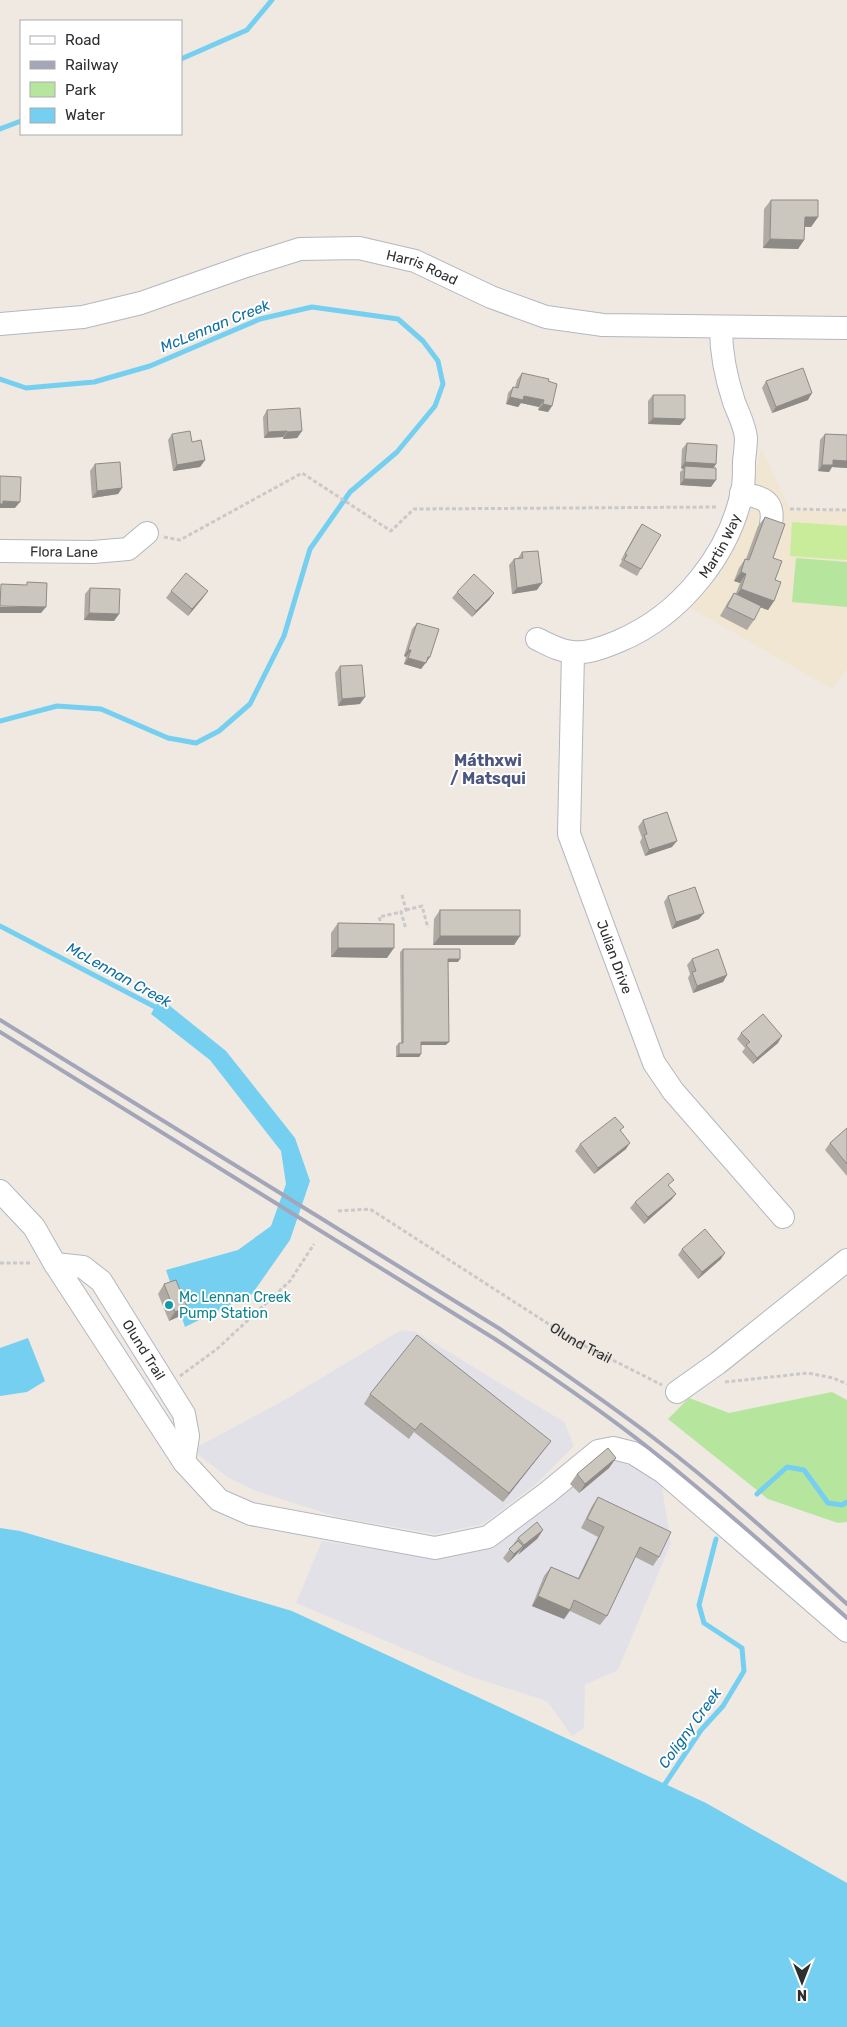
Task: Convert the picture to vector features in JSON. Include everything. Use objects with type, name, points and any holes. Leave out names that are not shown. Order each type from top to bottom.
[{"type":"street","name":"Harris Road","points":[[0,324],[83,317],[141,303],[300,249],[359,248],[415,261],[491,297],[546,317],[603,325],[721,328],[847,328]]},
{"type":"street","name":"Martin Way","points":[[537,639],[558,649],[573,652],[602,648],[636,634],[659,619],[702,576],[729,531],[740,500],[746,437],[733,399],[721,350],[721,328]]},
{"type":"street","points":[[740,500],[757,497],[768,502],[771,516]]},
{"type":"street","name":"Flora Lane","points":[[0,551],[93,552],[128,549],[147,533]]},
{"type":"street","name":"Julian Drive","points":[[573,652],[569,834],[654,1063],[673,1091],[783,1217]]},
{"type":"street","points":[[0,1191],[34,1227],[55,1264],[184,1462],[219,1500],[251,1514],[435,1548],[488,1537],[547,1493],[598,1451],[613,1448],[633,1453],[663,1472],[847,1631]]},
{"type":"street","points":[[677,1392],[847,1260]]},
{"type":"street","name":"Olund Trail","points":[[55,1264],[82,1267],[101,1280],[167,1386]]},
{"type":"street","points":[[167,1386],[184,1414],[188,1436],[184,1462]]},
{"type":"path","points":[[147,533],[180,540],[302,473],[391,532],[414,509],[740,500]]},
{"type":"path","points":[[771,516],[792,510],[847,510]]},
{"type":"path","points":[[402,895],[406,910]]},
{"type":"path","points":[[384,930],[380,917],[422,906],[428,928]]},
{"type":"path","points":[[400,912],[406,929]]},
{"type":"path","name":"Olund Trail","points":[[338,1211],[370,1209],[575,1341],[677,1392]]},
{"type":"path","name":"Olund Trail","points":[[167,1386],[217,1349],[290,1281],[314,1244]]},
{"type":"path","points":[[0,1262],[55,1264]]},
{"type":"path","points":[[721,1382],[808,1373],[833,1378],[847,1384]]},
{"type":"shaded area","points":[[761,448],[791,511],[847,511],[847,669],[832,689],[686,605],[754,484]]},
{"type":"shaded area","points":[[401,1330],[416,1332],[564,1422],[574,1446],[536,1484],[483,1524],[435,1534],[338,1517],[256,1491],[229,1478],[192,1450],[288,1398]]},
{"type":"shaded area","points":[[615,1455],[660,1476],[671,1543],[618,1670],[585,1685],[584,1728],[572,1736],[547,1701],[469,1676],[296,1603],[322,1541],[425,1557],[490,1545]]},
{"type":"green space","points":[[792,522],[847,526],[847,560],[790,556]]},
{"type":"green space","points":[[796,558],[847,562],[847,607],[792,602]]},
{"type":"green space","points":[[832,1392],[847,1400],[847,1522],[838,1523],[768,1499],[668,1419],[689,1398],[729,1413]]},
{"type":"water","points":[[160,998],[226,1051],[295,1138],[310,1181],[290,1240],[252,1294],[185,1327],[166,1270],[238,1250],[271,1226],[286,1184],[281,1151],[210,1060],[151,1014]]},
{"type":"water","points":[[28,1338],[45,1381],[27,1392],[0,1396],[0,1348]]},
{"type":"water","points":[[0,1528],[20,1531],[292,1611],[706,1803],[847,1883],[847,2027],[0,2027]]},
{"type":"building","points":[[771,200],[818,200],[818,217],[805,217],[804,240],[770,239]]},
{"type":"building","points":[[803,368],[812,393],[776,407],[766,381]]},
{"type":"building","points":[[522,373],[549,379],[548,381],[557,384],[552,406],[543,404],[544,400],[524,396],[523,400],[510,397],[513,387],[518,388]]},
{"type":"building","points":[[653,395],[685,395],[685,419],[653,418]]},
{"type":"building","points":[[300,408],[302,431],[268,432],[267,410]]},
{"type":"building","points":[[190,431],[192,442],[201,440],[205,460],[177,465],[172,434]]},
{"type":"building","points":[[825,434],[847,435],[847,461],[833,460],[833,465],[822,465]]},
{"type":"building","points":[[687,443],[717,445],[716,464],[685,462]]},
{"type":"building","points":[[120,462],[122,488],[97,491],[95,464]]},
{"type":"building","points":[[685,466],[716,468],[716,480],[684,479]]},
{"type":"building","points":[[0,476],[21,477],[20,502],[3,501],[3,504],[0,504]]},
{"type":"building","points":[[765,517],[785,524],[773,558],[782,561],[775,580],[781,582],[774,601],[741,589],[746,574],[741,572],[745,559],[749,560]]},
{"type":"building","points":[[642,524],[661,535],[641,569],[624,560],[627,555],[625,554]]},
{"type":"building","points":[[538,551],[542,583],[517,588],[514,559],[523,558],[522,552]]},
{"type":"building","points":[[186,573],[208,591],[192,609],[171,591]]},
{"type":"building","points":[[474,574],[494,593],[476,611],[457,592]]},
{"type":"building","points":[[27,582],[47,583],[46,607],[0,606],[1,584],[27,585]]},
{"type":"building","points":[[90,588],[120,589],[119,614],[89,613]]},
{"type":"building","points":[[734,593],[761,606],[754,620],[727,607]]},
{"type":"building","points":[[417,623],[439,629],[430,657],[428,657],[426,663],[408,658],[411,650],[408,650]]},
{"type":"building","points":[[362,665],[365,697],[342,699],[340,666]]},
{"type":"building","points":[[667,812],[677,841],[649,850],[644,835],[647,834],[643,820]]},
{"type":"building","points":[[695,887],[704,913],[676,922],[668,896]]},
{"type":"building","points":[[440,910],[520,910],[520,936],[440,936]]},
{"type":"building","points":[[338,923],[394,924],[394,948],[338,948]]},
{"type":"building","points":[[403,949],[460,949],[460,959],[448,959],[449,1042],[421,1042],[421,1054],[399,1054],[399,1043],[403,1043]]},
{"type":"building","points":[[718,949],[727,975],[697,986],[692,972],[696,971],[692,959]]},
{"type":"building","points":[[763,1014],[782,1036],[757,1058],[746,1045],[750,1042],[741,1033]]},
{"type":"building","points":[[615,1117],[624,1127],[620,1130],[630,1143],[598,1168],[580,1144]]},
{"type":"building","points":[[847,1128],[847,1164],[830,1143]]},
{"type":"building","points":[[668,1173],[674,1180],[668,1185],[676,1194],[648,1217],[635,1202]]},
{"type":"building","points":[[705,1229],[725,1253],[702,1272],[682,1249]]},
{"type":"building","points":[[176,1280],[187,1307],[175,1312],[164,1284]]},
{"type":"building","points":[[417,1335],[551,1441],[509,1493],[421,1423],[415,1430],[370,1394]]},
{"type":"building","points":[[608,1448],[616,1458],[585,1484],[577,1474]]},
{"type":"building","points":[[598,1497],[671,1532],[659,1557],[640,1547],[607,1616],[574,1600],[570,1610],[538,1596],[551,1567],[579,1579],[604,1527],[587,1519]]},
{"type":"building","points":[[537,1522],[543,1530],[524,1545],[518,1538]]},
{"type":"building","points":[[518,1541],[523,1546],[514,1554],[509,1549]]},
{"type":"waterway","name":"McLennan Creek","points":[[182,59],[247,30],[272,0]]},
{"type":"waterway","name":"McLennan Creek","points":[[0,129],[20,121]]},
{"type":"waterway","name":"McLennan Creek","points":[[0,379],[26,388],[94,382],[150,366],[260,319],[312,307],[398,319],[423,341],[438,361],[443,384],[435,406],[397,452],[350,492],[310,549],[284,636],[250,704],[219,731],[196,743],[168,738],[101,709],[57,706],[0,721]]},
{"type":"waterway","name":"McLennan Creek","points":[[0,926],[159,1009]]},
{"type":"waterway","name":"Coligny Creek","points":[[757,1494],[787,1467],[804,1470],[828,1503],[842,1505],[847,1502]]},
{"type":"waterway","name":"Coligny Creek","points":[[663,1787],[701,1730],[723,1706],[744,1671],[742,1648],[704,1623],[699,1605],[716,1539]]},
{"type":"railway","points":[[0,1020],[500,1329],[617,1410],[680,1458],[753,1519],[847,1604]]},
{"type":"railway","points":[[0,1032],[495,1339],[554,1379],[613,1420],[675,1469],[847,1618]]},
{"type":"place","name":"Mc Lennan Creek Pump Station","points":[[169,1305]]},
{"type":"district","name":"Máthxwi / Matsqui","points":[[488,769]]}]
